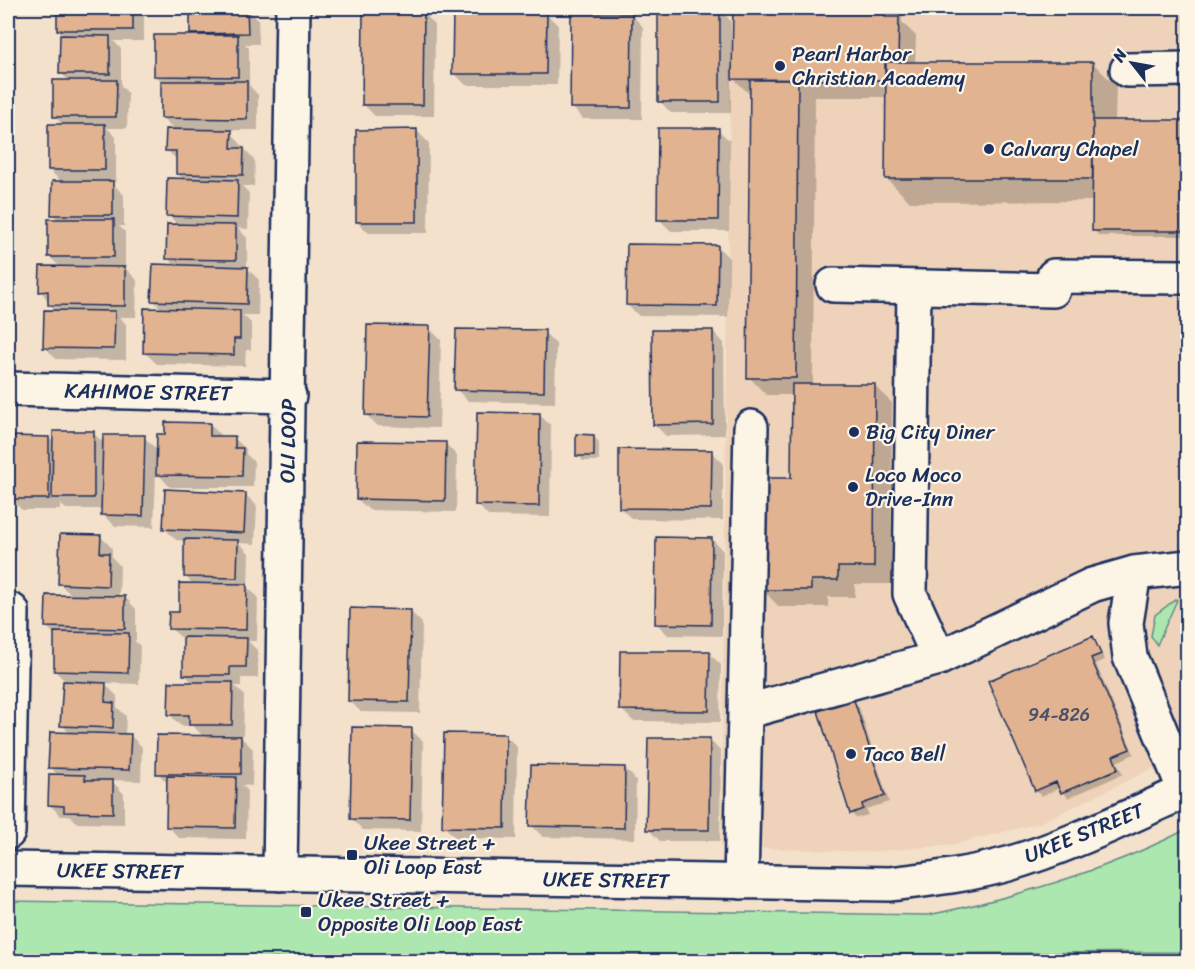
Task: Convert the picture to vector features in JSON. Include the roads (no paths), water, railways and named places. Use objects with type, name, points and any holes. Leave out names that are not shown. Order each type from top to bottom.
[{"type":"street","name":"OLI LOOP","points":[[280,874],[289,396],[293,8]]},
{"type":"street","points":[[1127,70],[1188,69]]},
{"type":"street","points":[[833,285],[1053,290],[1054,276],[1188,277]]},
{"type":"street","points":[[914,287],[910,594],[939,658]]},
{"type":"street","name":"KAHIMOE STREET","points":[[8,389],[289,396]]},
{"type":"street","points":[[741,882],[751,427]]},
{"type":"street","points":[[745,712],[939,658],[1092,585],[1134,573],[1188,567]]},
{"type":"street","points":[[1134,573],[1126,622],[1130,657],[1186,790]]},
{"type":"street","points":[[8,832],[12,611]]},
{"type":"street","name":"UKEE STREET","points":[[8,869],[890,884],[976,872],[1048,851],[1186,790]]},
{"type":"place","name":"Pearl Harbor Christian Academy","points":[[780,66]]},
{"type":"place","name":"Calvary Chapel","points":[[989,149]]},
{"type":"place","name":"Big City Diner","points":[[854,432]]},
{"type":"place","name":"Loco Moco Drive-Inn","points":[[853,487]]},
{"type":"place","name":"Taco Bell","points":[[851,754]]},
{"type":"place","name":"Ukee Street + Oli Loop East","points":[[352,855]]},
{"type":"place","name":"Ukee Street + Opposite Oli Loop East","points":[[306,912]]}]
